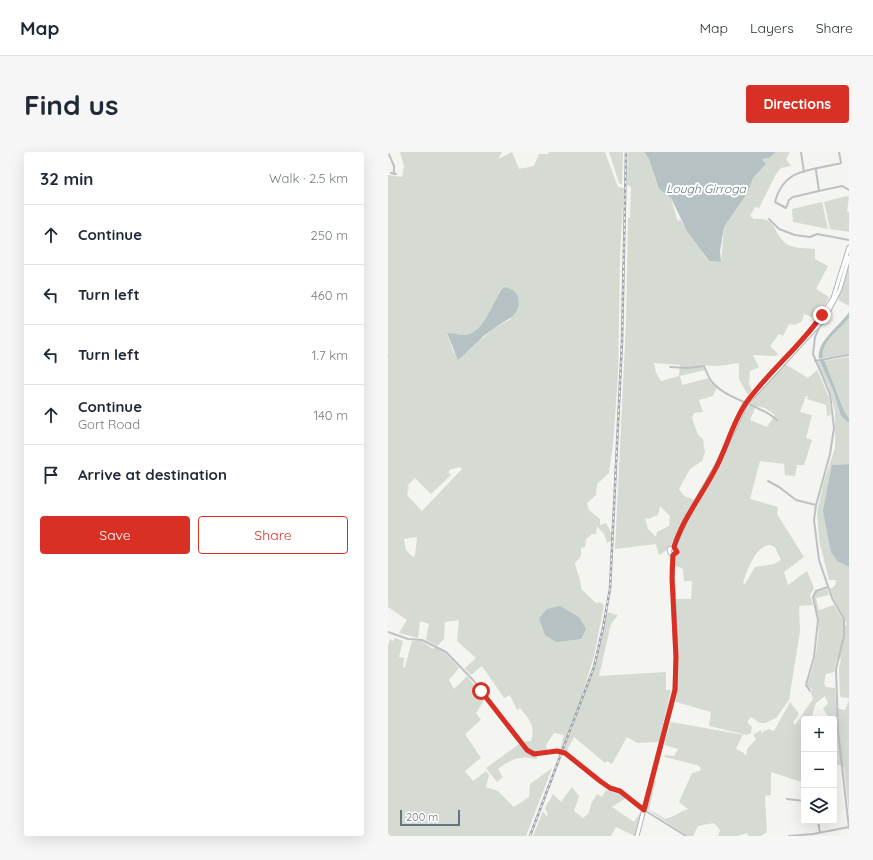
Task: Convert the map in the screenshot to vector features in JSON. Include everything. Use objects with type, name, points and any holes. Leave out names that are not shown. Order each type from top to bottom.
[{"type":"main road","points":[[816,328],[837,289],[849,247]]},
{"type":"main road","points":[[673,555],[670,554],[669,551],[674,547],[684,523],[717,465],[746,404],[824,318],[840,289],[849,257]]},
{"type":"main road","points":[[637,836],[675,690],[676,657],[672,578],[673,555],[677,552],[674,547]]},
{"type":"street","points":[[389,152],[394,166],[394,174]]},
{"type":"street","points":[[800,152],[804,172]]},
{"type":"street","points":[[839,152],[841,163],[816,170],[793,174],[786,180],[779,190],[776,204],[786,208],[789,200],[793,197],[842,186],[849,190]]},
{"type":"street","points":[[816,170],[820,191]]},
{"type":"street","points":[[769,219],[779,229],[795,235],[810,237],[817,234],[849,240]]},
{"type":"street","points":[[789,836],[814,835],[849,827],[838,731],[836,669],[845,628],[844,619],[834,604],[828,587],[817,546],[814,520],[816,505],[830,454],[834,428],[830,394],[815,361],[813,346],[816,328]]},
{"type":"street","points":[[815,361],[849,355]]},
{"type":"street","points":[[670,367],[688,368],[704,366],[712,382],[746,404],[767,412],[776,420]]},
{"type":"street","points":[[768,482],[780,487],[796,500],[816,505]]},
{"type":"street","points":[[810,691],[806,685],[814,657],[818,620],[813,597],[816,591],[828,587]]},
{"type":"street","points":[[388,632],[408,639],[422,640],[446,652],[473,680],[527,750],[534,754],[557,751],[565,753],[610,788],[620,791],[644,810],[686,836]]},
{"type":"street","points":[[787,799],[801,801]]},
{"type":"street","points":[[818,824],[820,833]]},
{"type":"shaded area","points":[[400,152],[501,152],[502,153],[498,159],[512,152],[519,169],[534,166],[539,154],[548,154],[549,152],[605,152],[618,187],[624,188],[620,255],[618,375],[613,445],[609,473],[597,484],[596,495],[587,503],[589,510],[600,519],[600,525],[606,523],[612,534],[612,540],[607,543],[604,534],[597,526],[596,534],[592,534],[586,539],[585,547],[581,548],[581,556],[575,563],[581,582],[581,589],[596,603],[600,602],[604,605],[594,656],[579,705],[562,750],[560,750],[564,735],[554,733],[546,745],[547,751],[536,752],[530,750],[522,742],[531,741],[533,731],[531,723],[520,708],[517,710],[510,695],[504,698],[482,666],[471,675],[465,668],[476,658],[457,641],[459,620],[445,622],[444,639],[437,646],[426,640],[429,624],[420,621],[418,638],[399,633],[407,620],[388,607],[388,175],[402,177],[404,166]],"holes":[[[501,289],[511,319],[494,328],[483,338],[454,353],[447,334],[466,335],[479,327],[488,315]],[[460,467],[462,469],[422,511],[407,495],[409,487],[407,486],[415,478],[431,494],[451,475],[448,472],[451,469]],[[417,537],[415,555],[413,557],[406,550],[404,539]]]},
{"type":"shaded area","points":[[609,152],[623,152],[622,185],[619,183]]},
{"type":"shaded area","points":[[628,152],[644,152],[649,159],[659,189],[671,198],[678,222],[680,219],[708,261],[721,262],[724,227],[748,192],[753,178],[766,164],[762,159],[769,158],[776,152],[790,152],[786,159],[791,166],[781,168],[776,174],[759,208],[755,207],[750,216],[754,219],[761,219],[770,222],[784,242],[790,246],[815,249],[815,259],[828,266],[816,289],[829,297],[817,319],[804,314],[802,321],[795,325],[789,324],[783,336],[779,334],[770,346],[778,354],[776,356],[753,355],[759,367],[750,371],[749,384],[752,391],[748,395],[739,379],[739,363],[719,366],[701,365],[705,370],[680,376],[682,385],[709,378],[711,383],[717,387],[713,396],[699,400],[703,412],[694,413],[692,418],[698,435],[703,439],[705,452],[702,461],[690,469],[679,489],[684,496],[695,500],[679,528],[672,544],[667,550],[659,555],[656,544],[615,549],[626,324],[628,218],[630,217],[631,187],[627,185]],"holes":[[[654,363],[680,365],[679,376],[661,381],[656,373]],[[660,506],[670,516],[669,526],[657,532],[656,537],[648,529],[645,518],[648,519],[658,515]]]},
{"type":"shaded area","points":[[846,196],[849,197],[847,212],[849,212],[849,232],[830,229],[824,202]]},
{"type":"shaded area","points":[[822,202],[828,229],[793,222],[792,209]]},
{"type":"shaded area","points":[[849,262],[849,306],[838,300]]},
{"type":"shaded area","points":[[849,318],[849,355],[823,358],[823,352],[828,342]]},
{"type":"shaded area","points":[[849,357],[849,418],[844,411],[824,361]]},
{"type":"shaded area","points":[[820,361],[833,390],[841,416],[849,423],[849,464],[832,465],[838,562],[849,567],[849,698],[841,697],[840,695],[839,668],[841,659],[837,658],[834,672],[826,674],[824,683],[826,687],[835,688],[836,708],[845,710],[849,700],[849,812],[844,767],[837,764],[837,716],[828,716],[823,709],[828,703],[825,696],[816,703],[812,716],[801,716],[813,699],[811,694],[812,689],[808,688],[807,685],[814,661],[819,632],[818,616],[814,598],[816,592],[827,589],[829,595],[816,598],[819,610],[834,605],[843,620],[843,626],[847,625],[830,589],[835,586],[836,582],[835,580],[829,580],[819,540],[817,512],[824,481],[835,448],[835,412],[829,387],[817,364]]},
{"type":"shaded area","points":[[785,364],[808,378],[817,370],[829,397],[831,415],[827,416],[826,405],[807,399],[808,396],[806,396],[800,412],[812,415],[806,438],[812,440],[804,465],[797,465],[795,476],[785,475],[784,464],[760,461],[750,499],[778,507],[777,514],[804,557],[784,572],[788,585],[807,571],[814,588],[810,595],[813,605],[799,606],[800,631],[789,700],[776,718],[765,723],[760,723],[751,717],[747,722],[752,727],[751,733],[747,735],[709,726],[711,712],[676,702],[679,658],[675,599],[691,599],[692,581],[684,581],[683,569],[674,565],[674,557],[679,551],[676,546],[687,520],[719,468],[744,413],[760,391]],"holes":[[[756,406],[765,408],[775,415],[767,427],[750,420]],[[770,545],[775,547],[781,560],[774,564],[755,567],[745,584],[743,583],[749,566],[756,554],[765,546]]]},
{"type":"shaded area","points":[[607,612],[618,615],[611,624],[599,676],[666,672],[666,690],[671,690],[659,742],[637,743],[627,737],[612,764],[607,761],[605,763],[574,737],[566,752],[564,751],[595,666]]},
{"type":"shaded area","points":[[395,638],[403,641],[399,657],[404,658],[403,668],[405,667],[412,641],[421,641],[433,649],[434,647],[445,653],[459,668],[449,680],[454,689],[467,676],[485,699],[476,713],[481,720],[465,734],[481,758],[465,771],[473,781],[486,771],[489,775],[486,787],[498,791],[514,807],[529,797],[530,784],[552,768],[526,836],[388,836],[388,645],[390,639],[393,641]]},
{"type":"shaded area","points":[[790,702],[799,714],[793,722],[795,725],[801,716],[801,782],[771,772],[771,795],[765,796],[767,832],[761,836],[748,836],[747,833],[738,836],[718,836],[720,830],[714,823],[698,826],[693,836],[687,836],[646,808],[654,780],[656,781],[649,809],[665,819],[688,809],[679,802],[692,773],[700,771],[701,768],[697,765],[664,757],[665,755],[674,756],[678,749],[664,745],[671,722],[744,735],[742,736],[736,749],[744,753],[744,755],[747,754],[747,749],[756,739],[753,735],[761,730],[761,733],[768,729],[774,731]]},
{"type":"shaded area","points":[[519,744],[525,751],[537,756],[537,759],[520,758],[508,762],[498,769],[503,777],[497,782],[486,768]]},
{"type":"shaded area","points":[[572,787],[579,796],[574,811],[583,818],[589,813],[591,804],[597,794],[602,797],[606,790],[619,793],[626,798],[612,807],[634,822],[642,810],[635,836],[616,827],[611,836],[533,836],[543,811],[546,816],[548,815],[545,808],[553,794],[561,802]]},
{"type":"water","name":"Lough Girroga","points":[[644,152],[776,152],[769,158],[762,159],[766,164],[753,178],[748,192],[724,227],[720,251],[721,262],[709,261],[687,231],[671,198],[659,189],[649,159]]},
{"type":"water","points":[[505,287],[517,294],[519,304],[515,314],[484,336],[458,360],[447,333],[464,335],[474,331],[484,321],[501,290]]},
{"type":"water","points":[[849,312],[849,318],[832,336],[825,347],[823,358],[819,359],[821,346]]},
{"type":"water","points":[[824,360],[844,411],[849,418],[849,423],[841,416],[833,390],[820,361]]},
{"type":"water","points":[[849,464],[849,567],[838,562],[831,552],[823,511],[832,465]]},
{"type":"water","points":[[560,606],[579,617],[586,629],[581,639],[556,642],[545,635],[539,618],[547,609]]},
{"type":"railway","points":[[530,836],[594,667],[610,589],[622,342],[626,152]]},
{"type":"route","points":[[481,691],[527,750],[534,754],[561,751],[570,755],[582,767],[600,781],[610,788],[620,791],[644,810],[675,690],[676,657],[672,566],[673,555],[677,552],[674,547],[676,540],[684,523],[709,482],[746,404],[754,392],[797,347],[822,315]]}]
